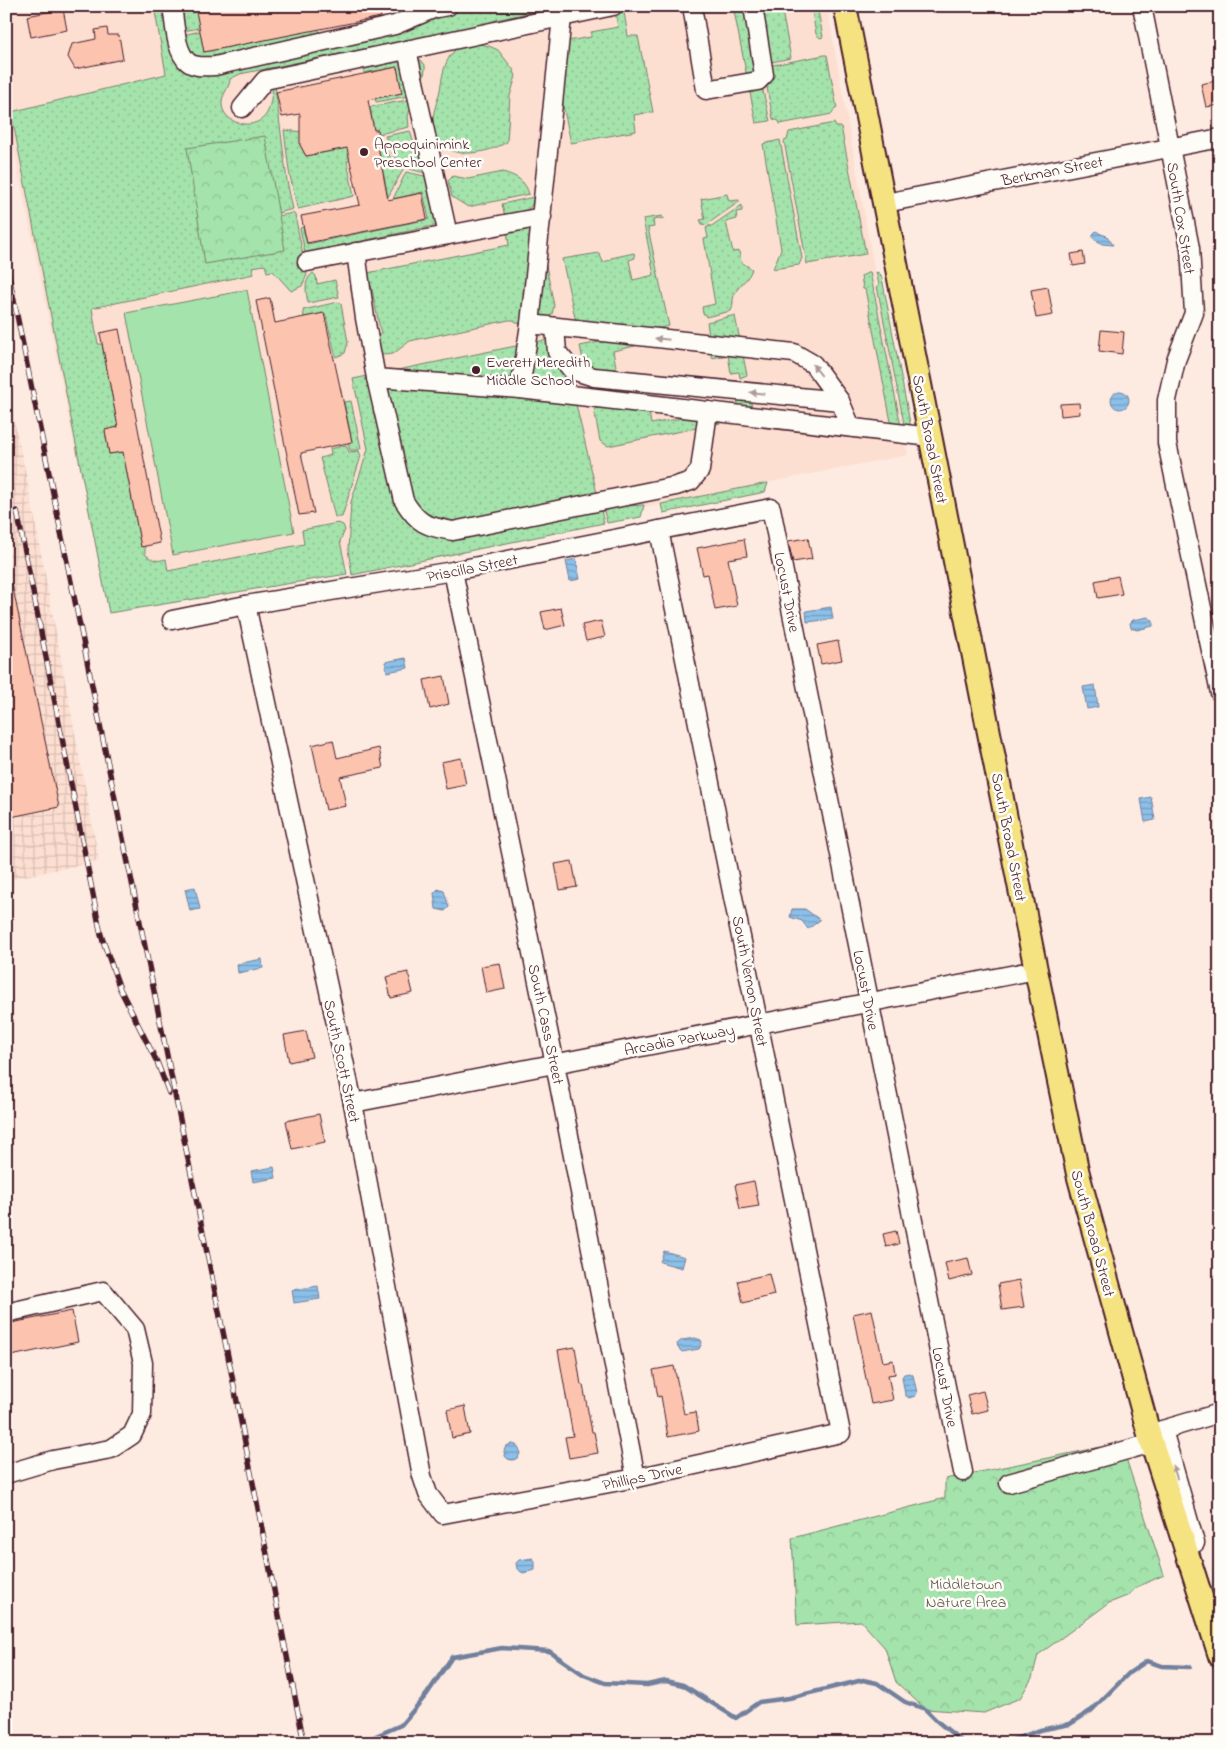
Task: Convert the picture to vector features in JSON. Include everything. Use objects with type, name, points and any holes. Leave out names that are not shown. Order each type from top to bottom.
[{"type":"main road","name":"South Broad Street","points":[[845,6],[1078,1174],[1155,1436],[1199,1595],[1220,1656]]},
{"type":"street","points":[[172,6],[180,49],[189,63],[197,66],[215,66],[395,26],[433,9],[448,6]]},
{"type":"street","points":[[242,108],[265,80],[613,6]]},
{"type":"street","points":[[692,6],[706,90],[758,81],[764,75],[753,6]]},
{"type":"street","name":"South Cox Street","points":[[1142,6],[1190,248],[1194,313],[1176,360],[1167,400],[1168,443],[1220,693]]},
{"type":"street","points":[[520,389],[530,324],[562,17]]},
{"type":"street","points":[[407,50],[448,235]]},
{"type":"street","name":"Berkman Street","points":[[885,203],[1220,138]]},
{"type":"street","points":[[307,262],[542,217]]},
{"type":"street","points":[[356,252],[376,378],[404,501],[415,518],[432,527],[453,531],[676,486],[691,480],[700,470],[708,411]]},
{"type":"street","points":[[530,324],[794,353],[813,364],[840,401],[851,427]]},
{"type":"street","points":[[556,327],[557,352],[572,370],[594,377],[840,401]]},
{"type":"street","points":[[376,378],[520,389],[931,437]]},
{"type":"street","name":"Priscilla Street","points":[[172,620],[246,605],[453,571],[771,508]]},
{"type":"street","name":"Locust Drive","points":[[771,508],[963,1472]]},
{"type":"street","name":"South Vernon Street","points":[[659,530],[760,1023],[841,1433]]},
{"type":"street","name":"South Cass Street","points":[[453,571],[556,1064],[636,1478]]},
{"type":"street","name":"South Scott Street","points":[[246,605],[352,1103],[422,1476],[428,1494],[442,1514]]},
{"type":"street","name":"Arcadia Parkway","points":[[352,1103],[1036,970]]},
{"type":"street","points":[[6,1313],[103,1291],[136,1329],[143,1363],[142,1414],[132,1434],[111,1449],[53,1460],[6,1474]]},
{"type":"street","points":[[1009,1483],[1220,1413]]},
{"type":"street","name":"Phillips Drive","points":[[442,1514],[636,1478],[841,1433]]},
{"type":"shaded area","name":"Everett Meredith Middle School","points":[[6,6],[827,6],[908,455],[109,613],[6,112]]},
{"type":"shaded area","points":[[6,385],[28,483],[99,861],[6,880]]},
{"type":"green space","points":[[154,6],[166,6],[196,70],[473,6],[559,6],[496,20],[482,25],[240,74],[230,79],[222,101],[223,109],[231,120],[245,124],[253,124],[265,116],[270,106],[273,86],[275,85],[287,181],[293,209],[278,213],[279,216],[293,213],[295,215],[307,275],[302,286],[291,291],[273,271],[267,272],[265,265],[252,267],[254,274],[92,308],[98,344],[102,344],[118,427],[105,430],[109,454],[123,452],[141,546],[145,546],[145,554],[152,559],[166,559],[168,571],[304,544],[302,530],[338,523],[343,525],[345,530],[340,541],[347,574],[109,613],[11,112],[166,74]]},
{"type":"green space","points":[[178,6],[195,6],[200,28],[183,31]]},
{"type":"green space","points":[[388,6],[420,6],[391,21]]},
{"type":"green space","points":[[614,6],[623,6],[628,36],[638,36],[653,112],[634,115],[636,131],[571,143],[550,44],[591,37],[591,32],[618,27]]},
{"type":"green space","points":[[733,6],[781,6],[791,58],[757,65],[770,121],[756,123]]},
{"type":"green space","points":[[811,6],[817,6],[823,37],[820,38],[816,34]]},
{"type":"green space","points":[[318,29],[321,34],[203,58],[192,54],[183,35],[200,31],[204,52]]},
{"type":"green space","points":[[475,43],[498,50],[513,69],[516,76],[510,96],[507,142],[486,151],[462,153],[451,151],[442,145],[436,137],[433,115],[448,59],[458,48]]},
{"type":"green space","points":[[827,55],[837,108],[835,108],[832,114],[780,124],[779,121],[773,119],[763,67]]},
{"type":"green space","points":[[415,58],[421,60],[425,65],[425,73],[414,95],[376,102],[375,98],[402,93],[397,67],[364,73],[364,69]]},
{"type":"green space","points":[[413,99],[408,116],[409,127],[379,134],[378,130],[374,130],[370,107]]},
{"type":"green space","points":[[834,123],[836,127],[841,127],[866,254],[807,264],[784,141],[787,140],[789,132]]},
{"type":"green space","points":[[284,130],[305,132],[300,145],[306,156],[347,148],[350,160],[347,161],[354,196],[298,209],[289,171]]},
{"type":"green space","points":[[410,131],[418,151],[426,161],[444,173],[440,175],[416,171],[399,163],[385,136]]},
{"type":"green space","points":[[265,136],[285,250],[205,264],[187,148]]},
{"type":"green space","points":[[380,138],[392,160],[403,170],[388,197],[377,141]]},
{"type":"green space","points":[[780,140],[802,258],[799,265],[773,269],[781,249],[763,144]]},
{"type":"green space","points":[[406,172],[429,177],[452,222],[305,253],[300,228],[303,227],[307,244],[429,219],[423,192],[393,199]]},
{"type":"green space","points":[[503,172],[519,179],[525,185],[529,194],[468,207],[452,197],[448,181],[453,176],[468,179]]},
{"type":"green space","points":[[727,194],[729,201],[739,200],[739,202],[706,225],[702,224],[700,220],[705,219],[701,199]]},
{"type":"green space","points":[[534,197],[533,203],[527,210],[505,217],[502,204]]},
{"type":"green space","points":[[742,205],[742,211],[736,212],[737,219],[726,222],[733,252],[739,251],[741,262],[752,269],[734,295],[731,311],[706,317],[703,314],[702,307],[715,304],[704,239],[708,238],[706,228]]},
{"type":"green space","points":[[662,216],[664,218],[653,220],[654,227],[648,228],[669,326],[650,330],[639,328],[580,340],[562,259],[599,253],[603,262],[611,260],[611,258],[634,253],[635,258],[629,260],[633,280],[654,275],[643,219]]},
{"type":"green space","points":[[528,228],[539,230],[554,306],[552,314],[547,320],[521,325],[513,320],[509,320],[410,341],[393,354],[383,355],[373,350],[369,337],[381,334],[371,285],[360,287],[362,274],[509,245],[507,231]]},
{"type":"green space","points":[[870,272],[903,436],[893,432],[865,289],[863,289],[861,276]]},
{"type":"green space","points":[[876,272],[882,278],[911,428],[906,434],[877,286],[879,285]]},
{"type":"green space","points":[[313,273],[316,276],[317,284],[335,280],[339,297],[308,303],[306,283]]},
{"type":"green space","points":[[247,290],[294,532],[173,555],[126,313]]},
{"type":"green space","points":[[338,302],[341,304],[348,342],[345,353],[336,357],[325,313],[304,317],[303,310]]},
{"type":"green space","points":[[735,316],[747,375],[740,378],[739,372],[731,373],[728,355],[712,358],[707,322]]},
{"type":"green space","points":[[634,335],[635,346],[613,351],[618,376],[630,385],[631,393],[592,402],[580,346]]},
{"type":"green space","points":[[555,338],[561,341],[604,523],[352,575],[348,549],[351,502],[368,449],[353,379]]},
{"type":"green space","points":[[735,387],[748,387],[753,413],[750,417],[608,446],[600,441],[594,410],[596,408],[632,400],[648,405],[651,424],[719,411],[719,407],[738,404]]},
{"type":"green space","points":[[351,401],[361,448],[359,450],[350,450],[348,443],[352,441],[344,402]]},
{"type":"green space","points":[[346,445],[349,452],[359,451],[361,456],[342,517],[335,517],[320,458],[331,455],[330,449]]},
{"type":"green space","points":[[768,483],[765,492],[663,513],[661,504]]},
{"type":"green space","points":[[599,491],[627,506],[644,505],[641,517],[607,523]]},
{"type":"green space","name":"Middletown Nature Area","points":[[1121,1443],[1164,1575],[1137,1587],[1127,1596],[1109,1603],[1038,1655],[1032,1678],[1020,1698],[984,1713],[925,1709],[896,1682],[885,1648],[861,1621],[797,1625],[792,1538],[945,1498],[945,1479]]},
{"type":"water","points":[[1096,231],[1107,236],[1113,245],[1102,244],[1093,238],[1093,234]]},
{"type":"water","points":[[1120,391],[1126,394],[1129,400],[1126,406],[1120,409],[1114,406],[1111,400],[1114,394]]},
{"type":"water","points":[[576,559],[580,579],[570,581],[566,561]]},
{"type":"water","points":[[831,607],[833,619],[807,622],[806,611]]},
{"type":"water","points":[[1148,617],[1153,621],[1153,626],[1137,630],[1131,628],[1130,623],[1133,620]]},
{"type":"water","points":[[406,658],[408,668],[387,672],[385,662]]},
{"type":"water","points":[[1095,685],[1098,707],[1087,709],[1083,687]]},
{"type":"water","points":[[1151,797],[1155,820],[1145,822],[1141,799]]},
{"type":"water","points":[[195,887],[200,909],[190,911],[185,889]]},
{"type":"water","points":[[438,889],[444,891],[449,907],[445,911],[436,909],[434,893]]},
{"type":"water","points":[[792,909],[805,909],[820,920],[808,929],[802,921],[790,917]]},
{"type":"water","points":[[262,959],[263,968],[238,973],[237,964]]},
{"type":"water","points":[[274,1167],[276,1178],[253,1182],[251,1171]]},
{"type":"water","points":[[664,1251],[685,1257],[682,1268],[660,1262]]},
{"type":"water","points":[[318,1286],[320,1299],[294,1303],[292,1290]]},
{"type":"water","points":[[695,1338],[701,1340],[702,1343],[699,1349],[682,1352],[678,1348],[677,1344],[682,1340]]},
{"type":"water","points":[[910,1373],[913,1375],[917,1393],[909,1398],[905,1395],[902,1377],[904,1374]]},
{"type":"water","points":[[512,1444],[518,1446],[520,1452],[518,1458],[512,1460],[506,1458],[504,1452],[506,1446]]},
{"type":"water","points":[[533,1558],[535,1570],[523,1573],[517,1569],[516,1563],[519,1560]]},
{"type":"building","points":[[195,6],[379,6],[381,17],[204,52]]},
{"type":"building","points":[[63,9],[67,30],[31,37],[27,16]]},
{"type":"building","points":[[107,28],[108,35],[119,35],[123,59],[75,69],[68,57],[72,44],[96,39],[95,30]]},
{"type":"building","name":"Appoquinimink Preschool Center","points":[[397,67],[402,93],[368,100],[374,130],[378,130],[380,140],[377,141],[388,200],[422,193],[427,219],[307,243],[301,216],[360,205],[347,148],[306,156],[300,145],[300,114],[282,117],[276,92]]},
{"type":"building","points":[[1220,80],[1220,105],[1206,107],[1201,84]]},
{"type":"building","points":[[1083,252],[1085,264],[1073,266],[1071,254]]},
{"type":"building","points":[[1048,287],[1053,315],[1036,318],[1031,290]]},
{"type":"building","points":[[270,298],[275,323],[324,313],[352,442],[301,453],[314,513],[299,515],[256,301]]},
{"type":"building","points":[[119,329],[160,543],[141,547],[123,452],[109,454],[105,430],[118,427],[100,333]]},
{"type":"building","points":[[1101,330],[1124,332],[1122,354],[1099,351]]},
{"type":"building","points":[[1079,403],[1080,414],[1061,416],[1060,404]]},
{"type":"building","points":[[808,538],[812,559],[793,562],[788,541]]},
{"type":"building","points":[[744,539],[747,556],[728,559],[737,606],[715,610],[708,574],[703,575],[697,548]]},
{"type":"building","points":[[1118,576],[1122,594],[1098,598],[1095,581]]},
{"type":"building","points":[[12,584],[59,807],[6,818],[6,585]]},
{"type":"building","points":[[561,608],[565,625],[545,630],[541,612]]},
{"type":"building","points":[[601,621],[605,637],[586,641],[582,625]]},
{"type":"building","points":[[838,641],[842,660],[821,664],[817,645]]},
{"type":"building","points":[[444,676],[449,704],[430,709],[424,680]]},
{"type":"building","points":[[333,740],[337,758],[379,748],[383,768],[340,777],[346,806],[326,810],[312,745]]},
{"type":"building","points":[[461,758],[466,785],[446,789],[441,762]]},
{"type":"building","points":[[572,861],[577,887],[560,890],[555,864]]},
{"type":"building","points":[[500,963],[505,989],[486,993],[481,966]]},
{"type":"building","points":[[408,972],[413,993],[391,998],[386,977]]},
{"type":"building","points":[[306,1031],[312,1057],[289,1062],[284,1035]]},
{"type":"building","points":[[319,1114],[325,1142],[292,1149],[286,1121]]},
{"type":"building","points":[[754,1181],[759,1206],[740,1209],[735,1185]]},
{"type":"building","points":[[896,1231],[899,1244],[886,1247],[883,1234]]},
{"type":"building","points":[[968,1258],[972,1275],[949,1281],[945,1263]]},
{"type":"building","points":[[769,1274],[774,1295],[743,1303],[738,1281]]},
{"type":"building","points":[[1019,1280],[1024,1307],[1002,1310],[998,1284]]},
{"type":"building","points":[[872,1310],[883,1362],[893,1360],[895,1374],[888,1375],[893,1400],[871,1404],[853,1314]]},
{"type":"building","points":[[72,1311],[78,1342],[11,1356],[6,1324]]},
{"type":"building","points":[[575,1347],[581,1385],[583,1385],[598,1453],[569,1458],[565,1437],[573,1436],[558,1350]]},
{"type":"building","points":[[674,1366],[684,1414],[696,1412],[699,1431],[668,1437],[661,1396],[658,1397],[653,1370]]},
{"type":"building","points":[[983,1391],[988,1410],[972,1414],[967,1395]]},
{"type":"building","points":[[465,1406],[470,1434],[452,1438],[447,1410]]},
{"type":"waterway","points":[[334,1743],[369,1739],[401,1725],[427,1694],[452,1657],[502,1648],[549,1651],[584,1675],[605,1683],[647,1685],[666,1681],[683,1685],[736,1718],[759,1702],[789,1698],[863,1680],[877,1683],[905,1702],[925,1709],[964,1743]]},
{"type":"waterway","points":[[1004,1743],[1040,1730],[1070,1724],[1092,1710],[1129,1673],[1147,1661],[1162,1666],[1190,1667]]},
{"type":"railway","points":[[6,261],[231,1371],[304,1743]]},
{"type":"railway","points":[[17,511],[101,935],[120,989],[157,1062],[169,1093]]},
{"type":"place","name":"Appoquinimink Preschool Center","points":[[364,152]]},
{"type":"place","name":"Everett Meredith Middle School","points":[[476,370]]}]
